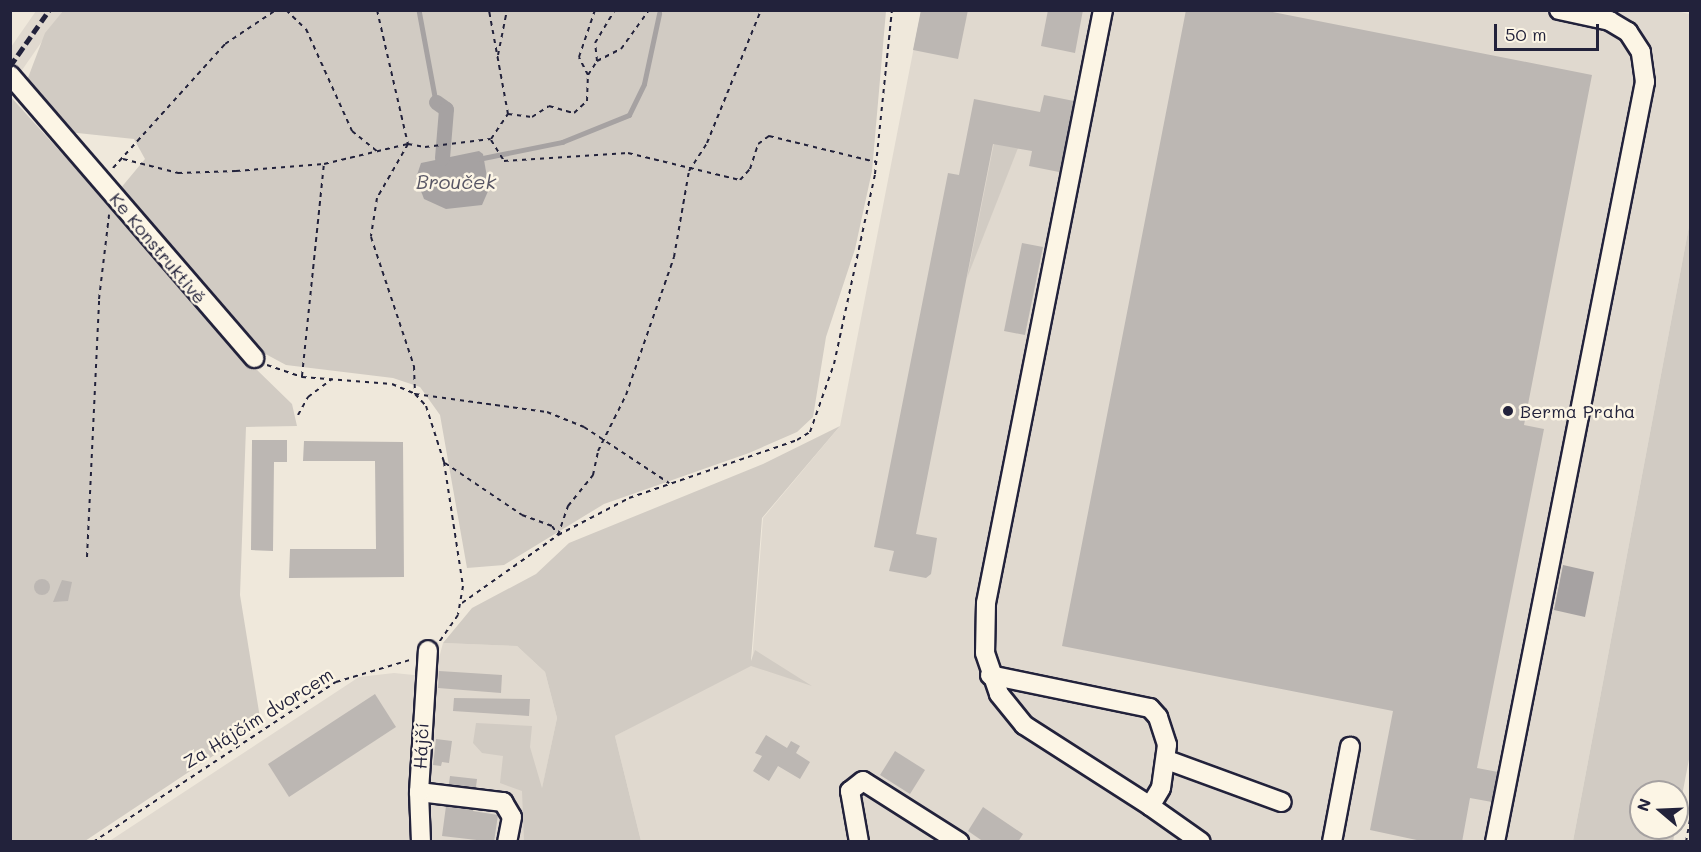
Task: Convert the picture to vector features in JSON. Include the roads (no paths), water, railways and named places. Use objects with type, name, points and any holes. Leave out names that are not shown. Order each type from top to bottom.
[{"type":"street","points":[[1103,10],[986,603],[985,653],[990,675],[1010,710],[1033,732],[1150,806],[1201,842]]},
{"type":"street","points":[[1495,842],[1645,82],[1641,52],[1628,32],[1610,21],[1559,10]]},
{"type":"street","name":"Ke Konstruktivě","points":[[10,75],[254,358]]},
{"type":"street","name":"Hájčí","points":[[421,842],[419,792],[428,650]]},
{"type":"street","points":[[990,675],[1150,708],[1164,731],[1167,760],[1161,788],[1150,806]]},
{"type":"street","points":[[1332,842],[1350,747]]},
{"type":"street","points":[[1167,760],[1282,802]]},
{"type":"street","points":[[859,842],[850,791],[863,781],[959,842]]},
{"type":"street","points":[[419,792],[503,802],[513,817],[507,842]]},
{"type":"water","name":"Brouček","points":[[479,151],[483,154],[489,189],[482,205],[446,209],[424,199],[416,178],[421,163]]},
{"type":"water","points":[[1563,565],[1594,572],[1585,617],[1554,610]]},
{"type":"waterway","points":[[419,10],[436,102]]},
{"type":"waterway","points":[[478,159],[562,142],[629,115],[644,84],[659,14]]},
{"type":"waterway","points":[[436,102],[446,109],[442,158]]},
{"type":"railway","points":[[10,66],[49,10]]},
{"type":"place","name":"Berma Praha","points":[[1508,411]]}]
